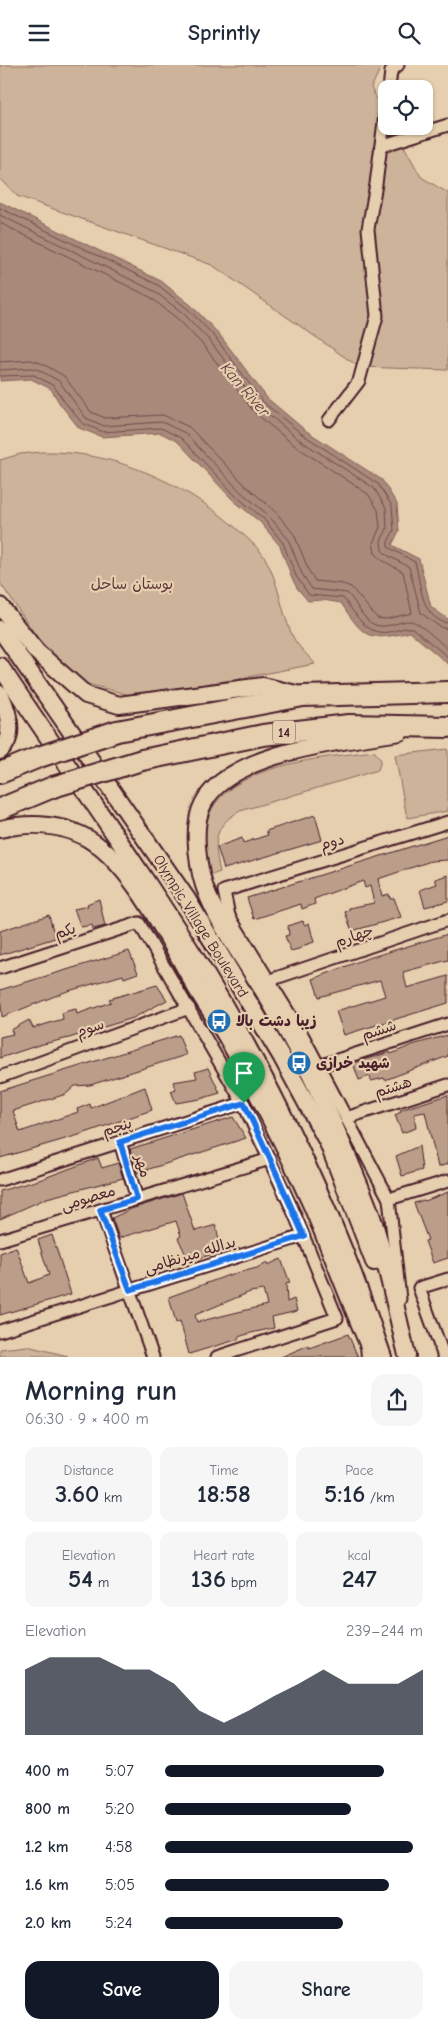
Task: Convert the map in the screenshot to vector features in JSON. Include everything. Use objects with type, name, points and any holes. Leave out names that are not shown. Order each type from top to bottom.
[{"type":"highway","name":"14","points":[[0,773],[39,757],[117,731],[303,696],[448,692]]},
{"type":"highway","name":"14","points":[[0,809],[54,787],[142,760],[264,735],[349,725],[448,727]]},
{"type":"main road","points":[[0,606],[36,652],[86,695],[119,705],[263,686],[303,696]]},
{"type":"main road","name":"Olympic Village Boulevard","points":[[0,629],[187,899],[281,1056],[328,1143],[365,1236],[407,1356]]},
{"type":"main road","name":"Olympic Village Boulevard","points":[[0,666],[169,916],[252,1055],[303,1155],[343,1245],[383,1357]]},
{"type":"main road","points":[[0,694],[7,709],[10,729],[4,747],[0,751]]},
{"type":"main road","points":[[407,1356],[373,1219],[341,1140],[307,1068],[207,894],[196,845],[196,831],[202,805],[211,791],[234,773],[264,759],[428,727]]},
{"type":"main road","points":[[0,829],[21,824],[57,827],[82,835],[111,856],[134,885],[177,952],[264,1107],[312,1206],[372,1353]]},
{"type":"main road","points":[[365,1303],[372,1353]]},
{"type":"street","points":[[390,80],[391,71],[398,65]]},
{"type":"street","points":[[381,146],[448,125]]},
{"type":"street","points":[[329,419],[359,381],[377,316],[368,229],[382,135]]},
{"type":"street","name":"دوم","points":[[270,980],[228,916],[224,891],[448,822]]},
{"type":"street","name":"چهارم","points":[[270,980],[448,920]]},
{"type":"street","name":"یکم","points":[[0,968],[138,923],[189,1008]]},
{"type":"street","points":[[270,980],[319,1066],[388,1199],[407,1356]]},
{"type":"street","points":[[189,1008],[244,1103],[304,1236],[337,1317],[217,1357]]},
{"type":"street","name":"سوم","points":[[0,1077],[189,1008]]},
{"type":"street","name":"ششم","points":[[319,1066],[448,1024]]},
{"type":"street","name":"هشتم","points":[[346,1117],[448,1085]]},
{"type":"street","name":"پنجم","points":[[0,1180],[244,1103]]},
{"type":"street","name":"مهر","points":[[120,1142],[137,1199]]},
{"type":"street","name":"معصومی","points":[[0,1240],[270,1159]]},
{"type":"street","points":[[388,1199],[448,1181]]},
{"type":"street","points":[[100,1210],[153,1357]]},
{"type":"street","name":"یدالله میرنظامی","points":[[0,1331],[304,1236]]},
{"type":"street","points":[[444,1357],[418,1288],[448,1279]]},
{"type":"green space","points":[[0,65],[382,65],[371,88],[378,101],[378,135],[398,135],[421,177],[448,193],[448,370],[359,367],[212,265],[17,196],[0,178]]},
{"type":"green space","name":"بوستان ساحل","points":[[41,452],[68,453],[120,463],[170,483],[215,511],[248,539],[265,558],[274,577],[293,637],[300,648],[315,664],[232,680],[130,695],[80,682],[46,650],[0,583],[0,460],[20,454]]},
{"type":"green space","points":[[448,749],[448,811],[407,818],[395,755]]},
{"type":"green space","points":[[374,751],[381,760],[378,770],[240,811],[231,817],[224,823],[217,837],[216,844],[220,872],[209,876],[204,836],[205,830],[213,808],[228,791],[249,778],[274,768],[328,757]]},
{"type":"green space","points":[[27,1346],[68,1356],[0,1356],[0,1349]]},
{"type":"water","name":"Kan River","points":[[0,202],[161,281],[192,306],[219,334],[267,398],[305,430],[382,480],[397,504],[399,531],[392,545],[419,559],[431,607],[448,619],[448,664],[410,632],[385,637],[368,634],[356,624],[341,603],[323,600],[308,601],[297,588],[280,546],[260,522],[233,500],[178,442],[161,433],[102,437],[79,428],[51,389],[31,379],[0,381]]},
{"type":"building","points":[[315,815],[322,840],[224,869],[217,847],[242,838],[243,843],[268,835],[266,831]]},
{"type":"building","points":[[448,835],[448,860],[431,861],[378,879],[382,896],[389,894],[390,899],[394,898],[401,917],[352,931],[345,912],[349,908],[374,903],[370,886],[365,888],[363,881],[314,899],[315,904],[302,909],[301,904],[254,919],[247,898]]},
{"type":"building","points":[[448,875],[448,901],[425,907],[420,890],[437,884],[435,879]]},
{"type":"building","points":[[99,899],[105,926],[93,929],[92,925],[81,927],[74,909],[88,906],[87,904]]},
{"type":"building","points":[[49,915],[55,938],[0,955],[0,931]]},
{"type":"building","points":[[303,921],[304,925],[309,923],[314,942],[291,951],[285,936],[289,935],[288,926]]},
{"type":"building","points":[[448,934],[448,960],[403,972],[407,988],[448,976],[448,1003],[344,1035],[336,1011],[385,996],[380,980],[319,997],[313,979],[365,959]]},
{"type":"building","points":[[129,951],[138,973],[124,978],[123,975],[65,992],[2,1017],[0,990]]},
{"type":"building","points":[[157,985],[167,1000],[133,1018],[0,1058],[0,1037],[13,1034],[11,1030],[29,1020],[33,1028],[63,1019],[62,1013],[67,1011],[76,1009],[77,1014],[111,1002],[109,999]]},
{"type":"building","points":[[179,1035],[186,1055],[90,1085],[75,1086],[66,1094],[13,1111],[20,1132],[78,1112],[77,1109],[90,1104],[91,1108],[145,1087],[152,1110],[79,1135],[0,1158],[0,1091]]},
{"type":"building","points":[[448,1035],[448,1056],[385,1080],[384,1078],[371,1081],[370,1076],[359,1080],[353,1063],[390,1052],[391,1054],[412,1045]]},
{"type":"building","points":[[208,1068],[220,1093],[176,1103],[171,1091],[176,1089],[173,1082],[197,1078],[195,1072]]},
{"type":"building","points":[[448,1095],[448,1164],[438,1167],[425,1112],[414,1114],[416,1128],[402,1133],[395,1115],[401,1112],[400,1110]]},
{"type":"building","points":[[233,1117],[246,1138],[137,1173],[130,1149]]},
{"type":"building","points":[[419,1146],[422,1170],[402,1176],[396,1156]]},
{"type":"building","points":[[98,1158],[102,1168],[118,1163],[123,1178],[47,1198],[0,1219],[0,1191],[39,1180]]},
{"type":"building","points":[[448,1192],[448,1258],[433,1263],[425,1241],[428,1240],[414,1203]]},
{"type":"building","points":[[182,1193],[195,1231],[216,1225],[220,1247],[208,1250],[210,1255],[199,1258],[197,1253],[187,1257],[178,1238],[181,1236],[176,1221],[119,1238],[112,1218],[131,1209]]},
{"type":"building","points":[[52,1235],[71,1294],[0,1315],[0,1253],[16,1247],[29,1283],[49,1275],[38,1240]]},
{"type":"building","points":[[281,1259],[290,1283],[286,1284],[287,1302],[294,1299],[297,1311],[272,1317],[274,1328],[251,1333],[238,1337],[239,1339],[189,1354],[180,1321],[176,1323],[169,1297],[229,1275],[257,1268],[267,1262],[268,1265]],"holes":[[[263,1290],[267,1305],[197,1322],[195,1315],[250,1292]]]},
{"type":"building","points":[[348,1334],[358,1357],[281,1357],[308,1345],[309,1348]]},
{"type":"place","name":"زیبا دشت بالا","points":[[219,1021]]},
{"type":"place","name":"شهید خرازی","points":[[299,1063]]},
{"type":"route","points":[[244,1103],[304,1236],[130,1290],[100,1210],[137,1199],[120,1142],[244,1103]]}]
